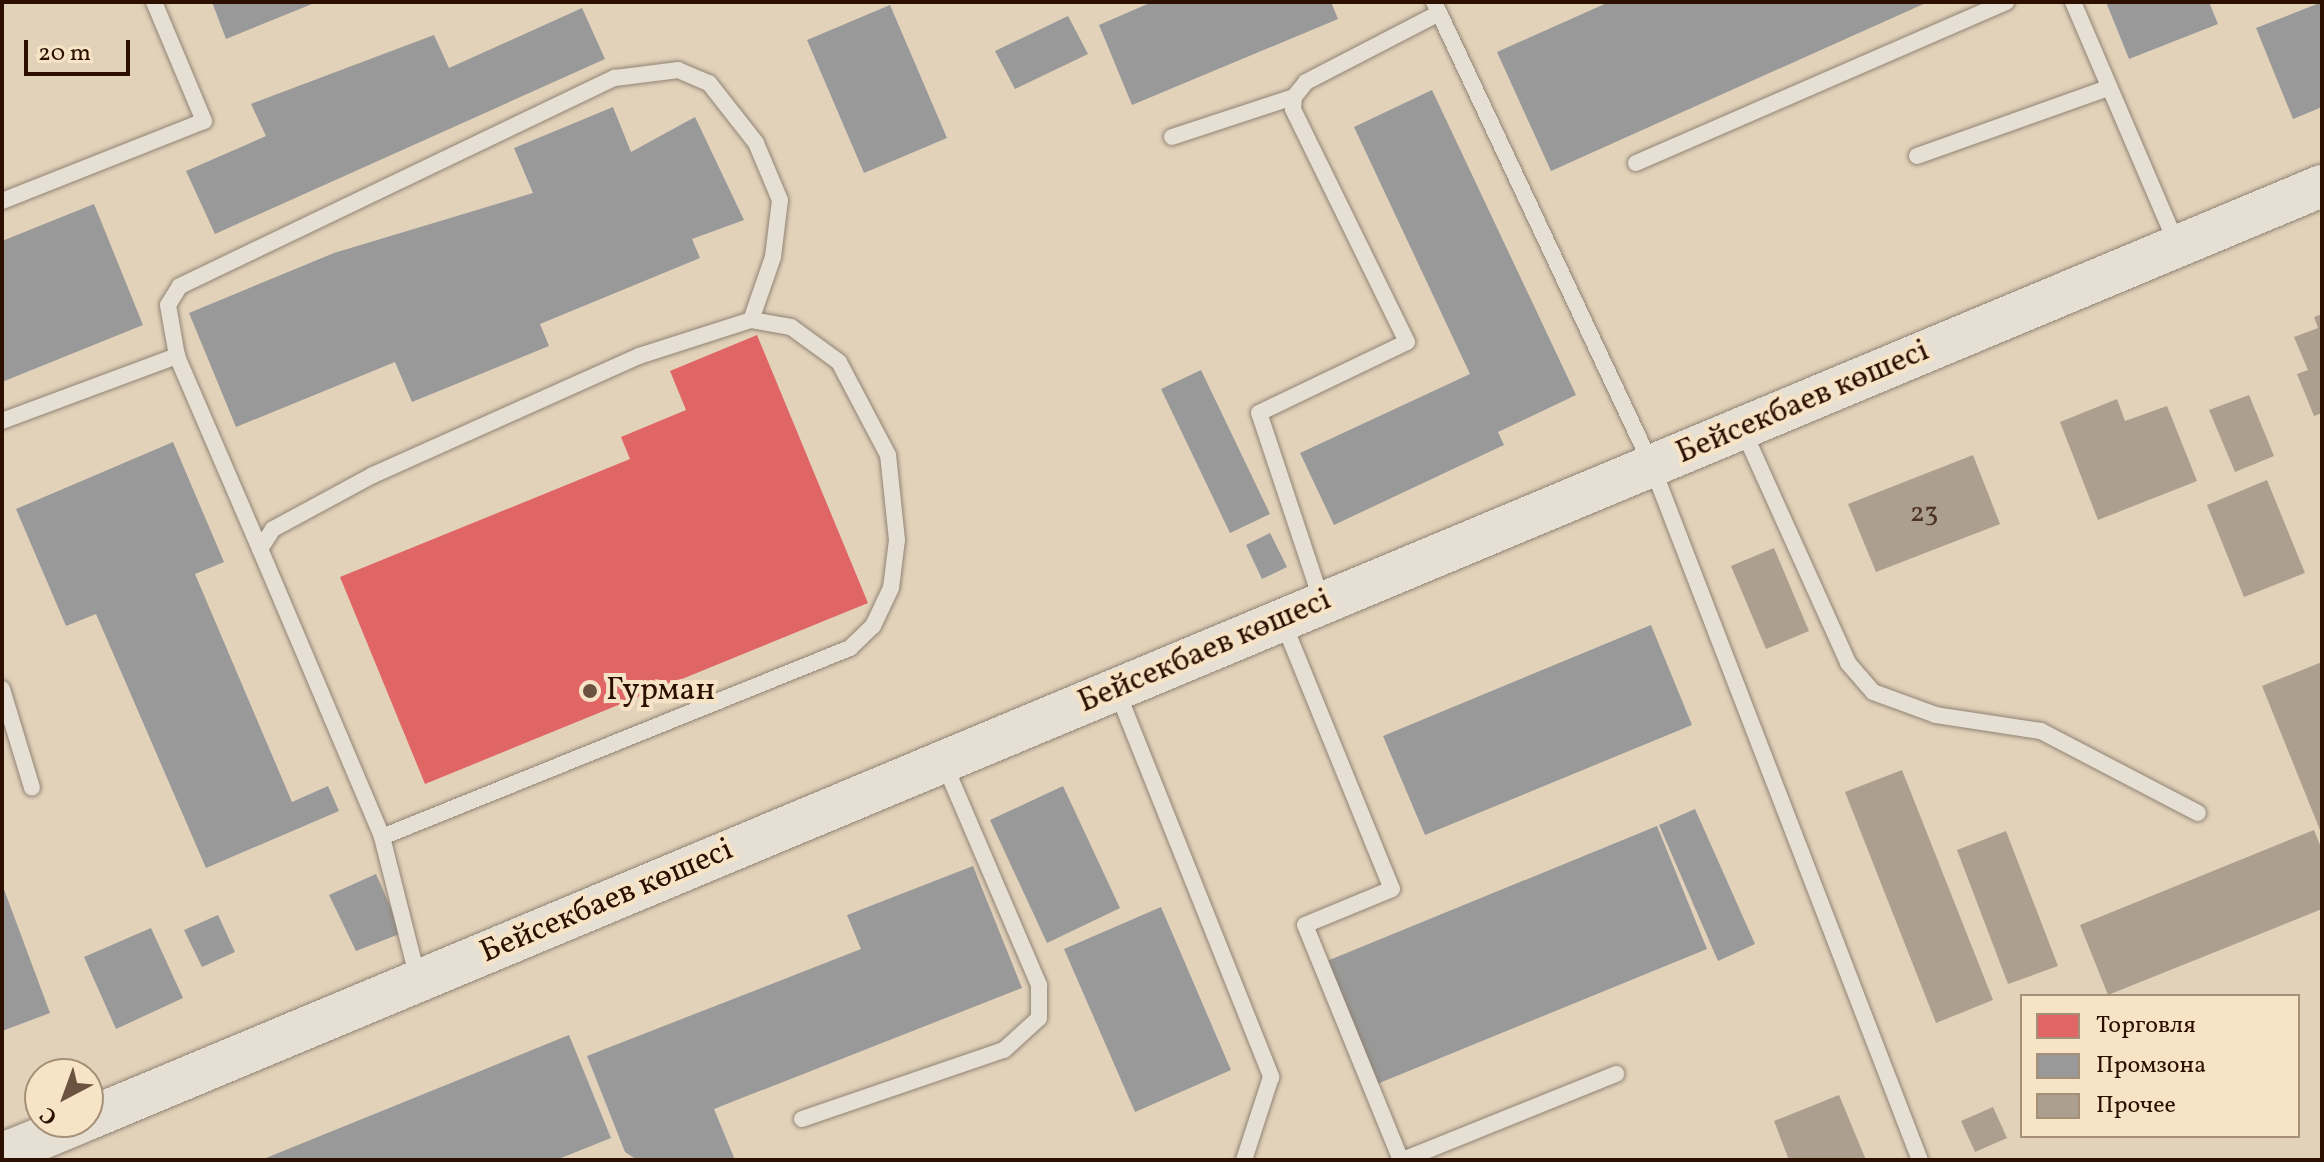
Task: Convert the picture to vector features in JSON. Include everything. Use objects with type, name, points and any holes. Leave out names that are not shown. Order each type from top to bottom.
[{"type":"street","name":"Бейсекбаев көшесі","points":[[104,1112],[2322,186]]},
{"type":"street","points":[[11,1149],[40,1138]]},
{"type":"lane","points":[[2,201],[204,121],[154,2]]},
{"type":"lane","points":[[1636,163],[2007,2]]},
{"type":"lane","points":[[2073,2],[2178,246]]},
{"type":"lane","points":[[1172,137],[1294,97],[1306,82],[1436,7],[1652,466],[1920,1160]]},
{"type":"lane","points":[[419,981],[382,837],[177,356],[168,305],[180,286],[615,78],[678,70],[709,83],[756,143],[780,200],[773,257],[751,320]]},
{"type":"lane","points":[[1917,156],[2108,88]]},
{"type":"lane","points":[[1294,97],[1293,109],[1407,342],[1259,413],[1323,603]]},
{"type":"lane","points":[[260,549],[273,529],[373,475],[639,356],[751,320],[791,327],[839,362],[888,455],[897,540],[891,588],[873,626],[850,648],[382,837]]},
{"type":"lane","points":[[2,421],[177,356]]},
{"type":"lane","points":[[1743,430],[1848,663],[1873,692],[1936,715],[2041,731],[2198,813]]},
{"type":"lane","points":[[1282,620],[1392,889],[1305,925],[1402,1160],[1616,1074]]},
{"type":"lane","points":[[2,689],[32,788]]},
{"type":"lane","points":[[1117,689],[1271,1077],[1244,1160]]},
{"type":"lane","points":[[802,1119],[1004,1050],[1039,1018],[1039,985],[943,762]]},
{"type":"building: Торговля","points":[[757,335],[868,603],[425,784],[340,577],[630,459],[621,437],[686,410],[670,371]]},
{"type":"building: Промзона","points":[[212,2],[317,2],[226,39]]},
{"type":"building: Промзона","points":[[1152,2],[1331,2],[1338,19],[1132,105],[1099,25]]},
{"type":"building: Промзона","points":[[1609,2],[1928,2],[1551,171],[1497,52]]},
{"type":"building: Промзона","points":[[2106,2],[2209,2],[2218,24],[2129,59]]},
{"type":"building: Промзона","points":[[2322,2],[2322,107],[2293,119],[2256,28]]},
{"type":"building: Промзона","points":[[890,5],[947,138],[864,173],[807,40]]},
{"type":"building: Промзона","points":[[582,8],[605,59],[215,234],[186,171],[266,136],[251,104],[434,35],[449,68]]},
{"type":"building: Промзона","points":[[1068,16],[1088,54],[1015,89],[995,51]]},
{"type":"building: Промзона","points":[[1432,90],[1576,395],[1498,432],[1504,445],[1334,525],[1300,453],[1470,374],[1354,127]]},
{"type":"building: Промзона","points":[[613,107],[631,152],[695,117],[744,220],[692,239],[700,258],[540,324],[549,346],[412,402],[395,362],[236,427],[189,313],[334,253],[533,193],[514,148]]},
{"type":"building: Промзона","points":[[94,204],[143,325],[2,382],[2,241]]},
{"type":"building: Промзона","points":[[1201,370],[1270,514],[1230,533],[1161,389]]},
{"type":"building: Промзона","points":[[173,442],[224,562],[195,574],[292,802],[328,786],[339,811],[206,868],[96,614],[66,626],[16,509]]},
{"type":"building: Промзона","points":[[1270,533],[1287,567],[1262,579],[1246,545]]},
{"type":"building: Промзона","points":[[1651,625],[1692,725],[1425,835],[1383,736]]},
{"type":"building: Промзона","points":[[1063,786],[1120,908],[1047,943],[990,820]]},
{"type":"building: Промзона","points":[[1695,809],[1755,944],[1718,961],[1659,825]]},
{"type":"building: Промзона","points":[[1657,826],[1707,949],[1377,1084],[1327,961]]},
{"type":"building: Промзона","points":[[973,866],[1022,988],[714,1109],[735,1160],[637,1160],[625,1152],[587,1056],[861,949],[847,915]]},
{"type":"building: Промзона","points":[[376,874],[402,933],[356,951],[329,895]]},
{"type":"building: Промзона","points":[[2,884],[50,1013],[2,1031]]},
{"type":"building: Промзона","points":[[1161,907],[1231,1070],[1135,1112],[1064,949]]},
{"type":"building: Промзона","points":[[218,915],[235,952],[202,967],[184,930]]},
{"type":"building: Промзона","points":[[151,928],[183,998],[116,1029],[84,957]]},
{"type":"building: Промзона","points":[[569,1035],[611,1138],[556,1160],[261,1160]]},
{"type":"building: Прочее","points":[[2322,314],[2322,413],[2314,416],[2297,374],[2308,370],[2294,337],[2318,328],[2314,317]]},
{"type":"building: Прочее","points":[[2249,395],[2274,456],[2235,472],[2209,410]]},
{"type":"building: Прочее","points":[[2117,399],[2125,421],[2167,406],[2197,481],[2098,520],[2060,422]]},
{"type":"building: Прочее","points":[[1973,455],[2000,524],[1876,572],[1848,504]]},
{"type":"building: Прочее","points":[[2267,480],[2305,573],[2244,597],[2207,505]]},
{"type":"building: Прочее","points":[[1774,548],[1809,631],[1766,649],[1731,566]]},
{"type":"building: Прочее","points":[[2322,662],[2322,835],[2262,686]]},
{"type":"building: Прочее","points":[[1902,770],[1993,1000],[1936,1023],[1845,792]]},
{"type":"building: Прочее","points":[[2314,830],[2322,850],[2322,909],[2110,994],[2108,994],[2080,925]]},
{"type":"building: Прочее","points":[[2006,831],[2058,966],[2008,984],[1957,850]]},
{"type":"building: Прочее","points":[[1839,1095],[1866,1160],[1789,1160],[1774,1121]]},
{"type":"building: Прочее","points":[[1993,1107],[2007,1138],[1975,1152],[1961,1121]]},
{"type":"place","name":"Гурман","points":[[590,691]]}]
